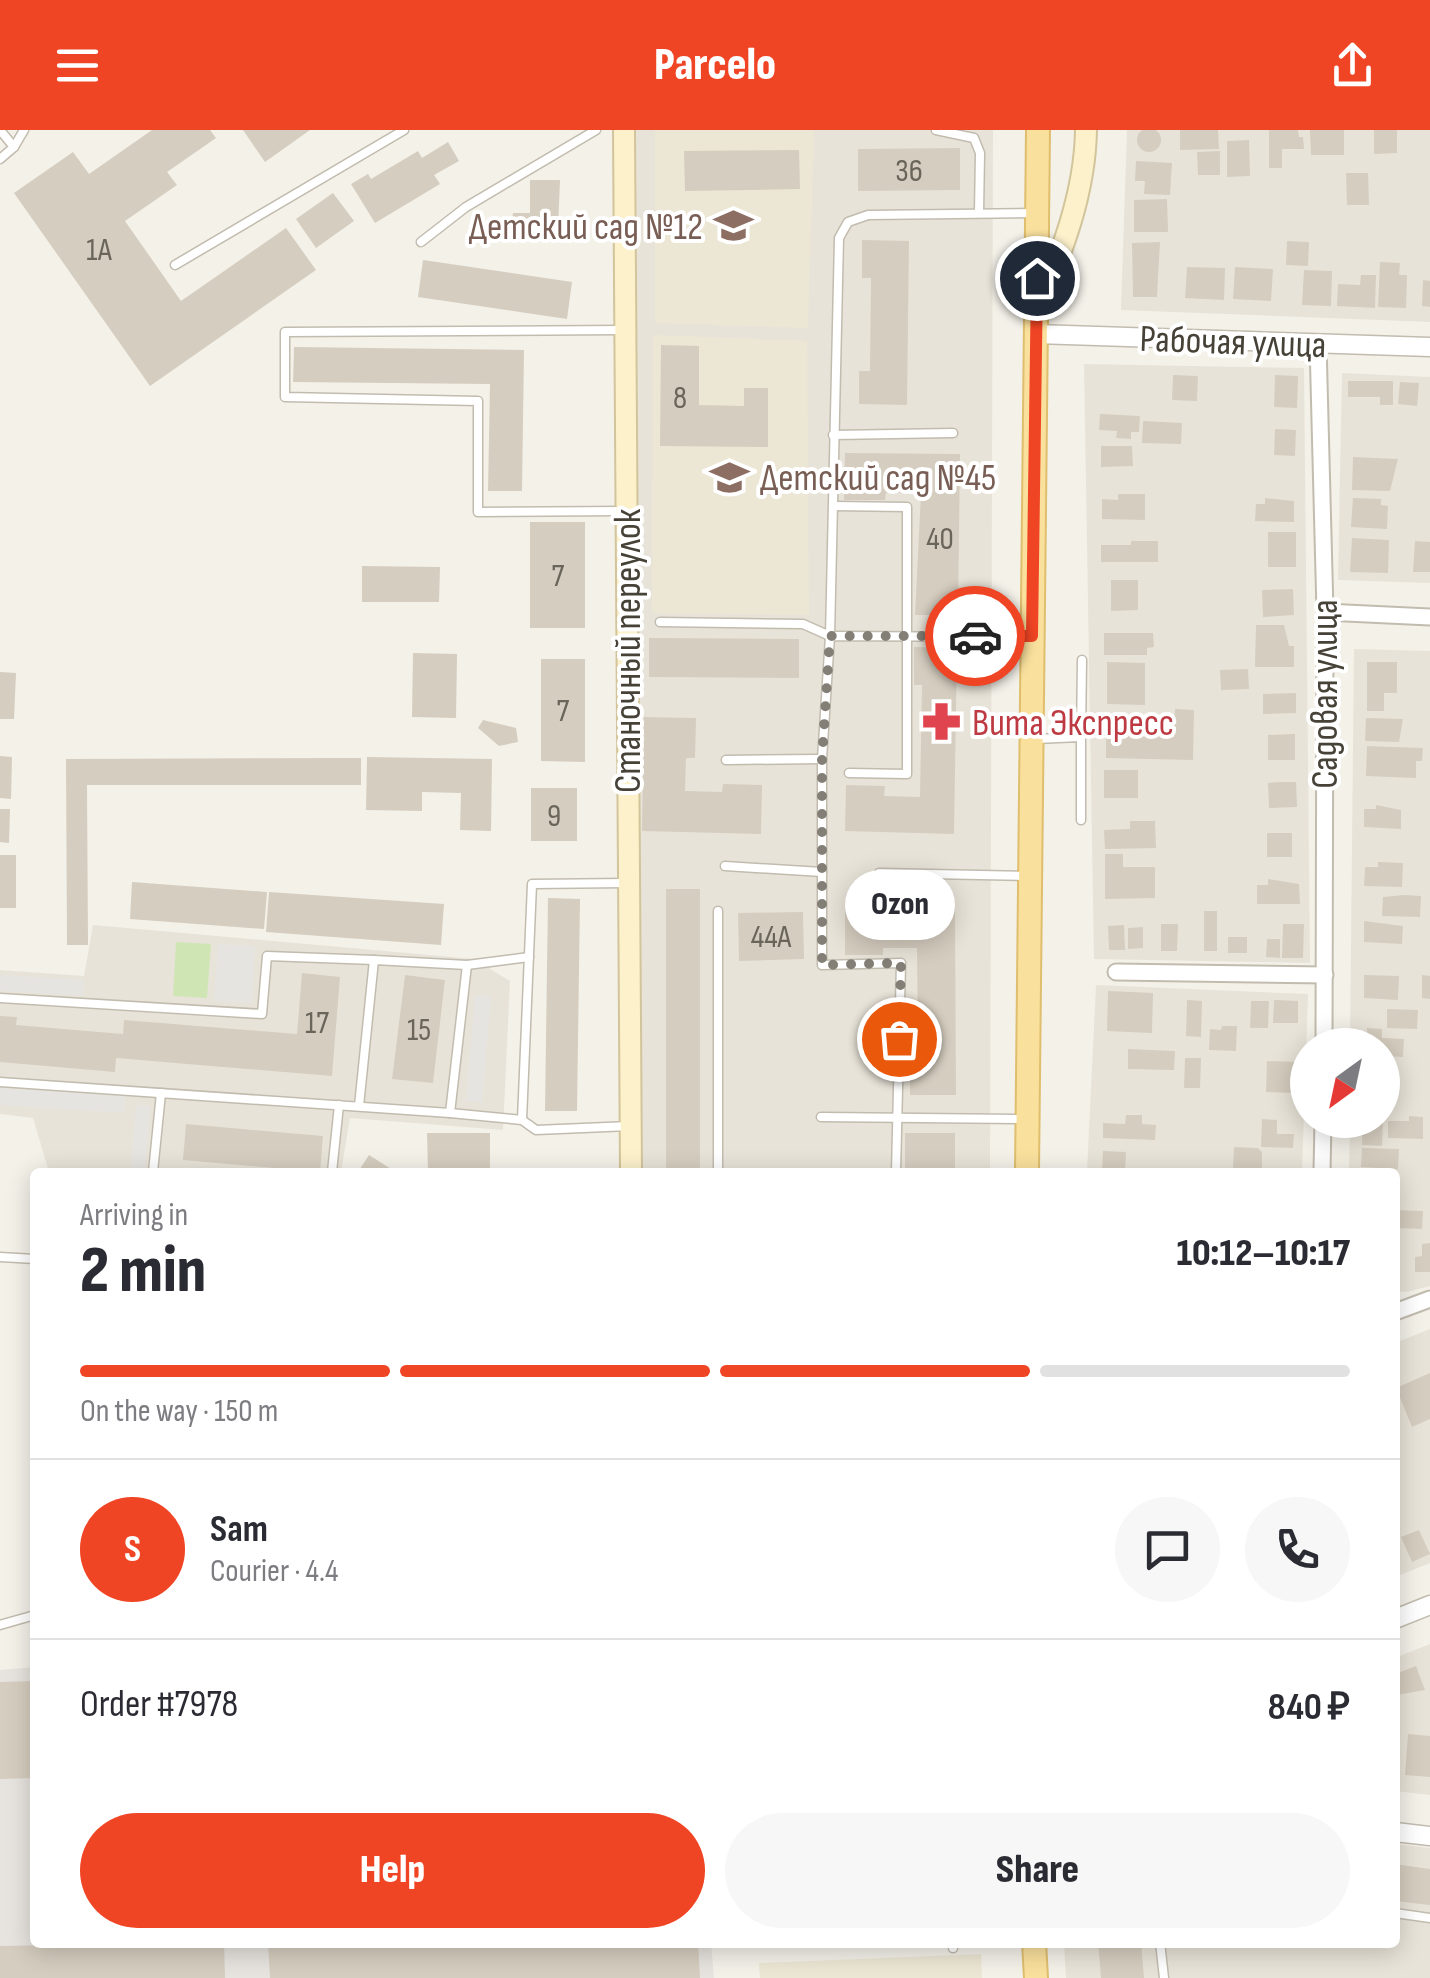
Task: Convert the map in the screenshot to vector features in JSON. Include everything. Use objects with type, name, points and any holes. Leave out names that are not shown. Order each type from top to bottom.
[{"type":"main road","name":"Станочный переулок","points":[[624,130],[631,1168]]},
{"type":"main road","points":[[1026,1168],[1038,130]]},
{"type":"main road","points":[[1036,323],[1062,254],[1078,192],[1086,130]]},
{"type":"main road","points":[[1039,204],[1064,200],[1078,192]]},
{"type":"main road","points":[[1034,1948],[1036,1978]]},
{"type":"street","name":"Рабочая улица","points":[[1036,323],[1430,347]]},
{"type":"street","name":"Садовая улица","points":[[1318,343],[1325,612],[1324,1028]]},
{"type":"street","points":[[1325,612],[1430,617]]},
{"type":"street","points":[[1116,972],[1325,975]]},
{"type":"street","points":[[1322,1168],[1323,1138]]},
{"type":"street","points":[[1400,1310],[1430,1300]]},
{"type":"street","points":[[1400,1616],[1430,1604]]},
{"type":"street","points":[[1400,1833],[1430,1836]]},
{"type":"lane","points":[[0,130],[14,147]]},
{"type":"lane","points":[[0,159],[14,147],[24,130]]},
{"type":"lane","points":[[175,265],[404,130]]},
{"type":"lane","points":[[421,242],[466,207],[596,130]]},
{"type":"lane","points":[[936,130],[974,138],[980,153],[979,212]]},
{"type":"lane","points":[[896,1168],[901,963],[822,965],[822,759],[830,636],[839,238],[848,222],[868,215],[979,212],[1039,204]]},
{"type":"lane","points":[[626,330],[285,332],[285,348],[286,397],[478,401],[478,512],[626,511]]},
{"type":"lane","points":[[833,435],[953,433]]},
{"type":"lane","points":[[834,506],[907,507],[907,774],[849,773]]},
{"type":"lane","points":[[660,622],[803,624],[830,636],[1032,636]]},
{"type":"lane","points":[[1081,820],[1082,660]]},
{"type":"lane","points":[[1031,739],[1081,738]]},
{"type":"lane","points":[[726,760],[822,759]]},
{"type":"lane","points":[[725,866],[822,872]]},
{"type":"lane","points":[[878,873],[1030,876]]},
{"type":"lane","points":[[522,1120],[532,884],[628,882]]},
{"type":"lane","points":[[718,910],[718,1168]]},
{"type":"lane","points":[[0,998],[262,1014],[267,956],[467,965],[529,957]]},
{"type":"lane","points":[[359,1106],[374,960]]},
{"type":"lane","points":[[450,1113],[467,965]]},
{"type":"lane","points":[[0,1082],[450,1113],[522,1120],[536,1130],[630,1126]]},
{"type":"lane","points":[[153,1168],[161,1093]]},
{"type":"lane","points":[[332,1168],[340,1105]]},
{"type":"lane","points":[[822,1117],[1027,1119]]},
{"type":"lane","points":[[0,1257],[30,1259]]},
{"type":"lane","points":[[0,1625],[30,1616]]},
{"type":"lane","points":[[1400,1914],[1430,1918]]},
{"type":"lane","points":[[1161,1948],[1164,1978]]},
{"type":"shaded area","points":[[636,130],[993,130],[990,1168],[641,1168]]},
{"type":"shaded area","name":"Детский сад №12","points":[[655,130],[814,130],[808,328],[655,323]]},
{"type":"shaded area","points":[[1127,130],[1430,130],[1430,322],[1121,310]]},
{"type":"shaded area","name":"Детский сад №45","points":[[653,335],[807,341],[809,615],[652,613]]},
{"type":"shaded area","points":[[1084,364],[1304,368],[1310,963],[1094,959]]},
{"type":"shaded area","points":[[1342,373],[1430,377],[1430,583],[1338,580]]},
{"type":"shaded area","points":[[1354,649],[1430,651],[1430,1286],[1400,1291],[1400,1168],[1349,1168],[1350,1138],[1400,1138],[1400,1028],[1350,1028]]},
{"type":"shaded area","points":[[93,925],[474,959],[510,981],[503,1130],[350,1118],[342,1168],[48,1168],[33,1118],[0,1114],[0,970],[84,976]]},
{"type":"shaded area","points":[[218,944],[255,946],[252,1003],[214,1001]]},
{"type":"shaded area","points":[[0,975],[84,980],[83,996],[0,991]]},
{"type":"shaded area","points":[[1096,985],[1308,994],[1307,1028],[1290,1028],[1290,1138],[1303,1138],[1302,1168],[1087,1168]]},
{"type":"shaded area","points":[[475,995],[491,996],[482,1103],[466,1101]]},
{"type":"shaded area","points":[[0,1088],[125,1096],[124,1113],[0,1105]]},
{"type":"shaded area","points":[[136,1105],[150,1106],[145,1168],[131,1168]]},
{"type":"shaded area","points":[[1430,1329],[1430,1563],[1400,1575],[1400,1341]]},
{"type":"shaded area","points":[[1430,1644],[1430,1795],[1400,1792],[1400,1656]]},
{"type":"shaded area","points":[[30,1667],[30,1948],[711,1948],[714,1978],[0,1978],[0,1670]]},
{"type":"shaded area","points":[[1400,1845],[1430,1848],[1430,1978],[1066,1978],[1064,1948],[1400,1948]]},
{"type":"shaded area","points":[[981,1954],[982,1978],[760,1978],[759,1963]]},
{"type":"green space","points":[[176,942],[211,944],[207,998],[173,996]]},
{"type":"building","points":[[1149,128],[1161,140],[1149,152],[1137,140]]},
{"type":"building","points":[[152,130],[210,130],[216,138],[167,172],[177,185],[125,221],[181,301],[286,228],[316,270],[150,386],[14,193],[73,152],[89,174]]},
{"type":"building","points":[[243,130],[310,130],[265,162]]},
{"type":"building","points":[[1180,130],[1218,130],[1219,149],[1180,150]]},
{"type":"building","points":[[1269,130],[1298,130],[1299,137],[1303,137],[1304,149],[1282,149],[1282,168],[1269,168]]},
{"type":"building","points":[[1310,130],[1344,130],[1344,155],[1311,155]]},
{"type":"building","points":[[1374,130],[1397,130],[1397,153],[1374,154]]},
{"type":"building","points":[[1249,140],[1250,176],[1227,177],[1227,141]]},
{"type":"building","points":[[448,142],[459,161],[434,175],[440,184],[375,223],[351,184],[368,174],[371,179],[418,151],[422,158]]},
{"type":"building","points":[[960,148],[960,190],[858,191],[858,149]]},
{"type":"building","points":[[799,150],[800,189],[685,191],[684,151]]},
{"type":"building","points":[[1220,151],[1220,175],[1198,175],[1197,152]]},
{"type":"building","points":[[1136,161],[1172,163],[1170,195],[1144,194],[1145,181],[1135,181]]},
{"type":"building","points":[[1346,173],[1368,173],[1369,205],[1347,205]]},
{"type":"building","points":[[530,180],[560,180],[558,229],[511,227],[513,213],[530,213]]},
{"type":"building","points":[[333,193],[354,221],[316,248],[296,219]]},
{"type":"building","points":[[1167,199],[1168,232],[1134,232],[1134,200]]},
{"type":"building","points":[[862,240],[909,241],[907,405],[859,404],[859,371],[870,371],[871,278],[862,278]]},
{"type":"building","points":[[1287,241],[1309,242],[1308,266],[1286,265]]},
{"type":"building","points":[[1160,242],[1157,297],[1133,297],[1132,243]]},
{"type":"building","points":[[423,260],[572,282],[567,319],[418,297]]},
{"type":"building","points":[[1380,262],[1400,263],[1399,275],[1407,275],[1406,308],[1378,307]]},
{"type":"building","points":[[1187,267],[1225,268],[1224,300],[1185,298]]},
{"type":"building","points":[[1235,267],[1273,269],[1271,301],[1233,299]]},
{"type":"building","points":[[1304,270],[1332,271],[1331,306],[1302,305]]},
{"type":"building","points":[[1361,275],[1376,275],[1375,308],[1337,306],[1338,284],[1360,285]]},
{"type":"building","points":[[1423,280],[1430,281],[1430,307],[1422,306]]},
{"type":"building","points":[[661,345],[699,346],[699,405],[744,406],[744,388],[768,388],[768,447],[660,446]]},
{"type":"building","points":[[294,347],[524,350],[522,491],[488,491],[490,384],[293,382]]},
{"type":"building","points":[[1173,375],[1198,376],[1197,401],[1172,400]]},
{"type":"building","points":[[1275,375],[1298,376],[1297,408],[1274,407]]},
{"type":"building","points":[[1348,381],[1393,381],[1393,405],[1380,405],[1380,397],[1348,397]]},
{"type":"building","points":[[1400,382],[1419,383],[1417,406],[1398,404]]},
{"type":"building","points":[[1100,414],[1140,416],[1139,432],[1131,432],[1131,439],[1116,438],[1117,431],[1099,430]]},
{"type":"building","points":[[1143,421],[1182,423],[1181,444],[1142,443]]},
{"type":"building","points":[[1275,429],[1296,430],[1295,456],[1274,455]]},
{"type":"building","points":[[1101,446],[1132,446],[1133,466],[1101,467]]},
{"type":"building","points":[[845,453],[960,454],[958,615],[915,615],[921,493],[886,493],[885,500],[844,500]]},
{"type":"building","points":[[1353,457],[1398,459],[1390,491],[1352,490]]},
{"type":"building","points":[[1118,494],[1145,494],[1145,520],[1102,519],[1102,499],[1118,500]]},
{"type":"building","points":[[1265,498],[1294,501],[1294,522],[1255,521],[1256,504],[1265,504]]},
{"type":"building","points":[[1353,498],[1381,499],[1381,505],[1388,506],[1387,529],[1351,527]]},
{"type":"building","points":[[530,522],[585,522],[585,628],[530,628]]},
{"type":"building","points":[[1268,532],[1296,532],[1296,567],[1268,567]]},
{"type":"building","points":[[1352,538],[1389,540],[1388,573],[1350,572]]},
{"type":"building","points":[[1131,541],[1158,541],[1158,562],[1101,562],[1101,545],[1131,545]]},
{"type":"building","points":[[1415,541],[1430,542],[1430,572],[1413,572]]},
{"type":"building","points":[[362,566],[440,567],[439,602],[362,602]]},
{"type":"building","points":[[1111,580],[1138,580],[1138,610],[1111,611]]},
{"type":"building","points":[[1293,589],[1294,615],[1263,617],[1262,590]]},
{"type":"building","points":[[1256,625],[1284,625],[1289,646],[1294,646],[1294,667],[1255,667]]},
{"type":"building","points":[[1104,633],[1153,633],[1154,647],[1147,648],[1147,655],[1104,655]]},
{"type":"building","points":[[649,638],[799,639],[799,678],[649,677]]},
{"type":"building","points":[[914,647],[957,648],[954,834],[845,831],[846,785],[885,786],[884,796],[920,797],[922,685],[914,685]]},
{"type":"building","points":[[413,653],[457,654],[456,718],[412,717]]},
{"type":"building","points":[[541,659],[585,659],[585,762],[541,761]]},
{"type":"building","points":[[1107,662],[1145,663],[1145,705],[1107,704]]},
{"type":"building","points":[[1367,662],[1397,662],[1397,693],[1384,693],[1384,711],[1367,711]]},
{"type":"building","points":[[1248,669],[1249,689],[1221,690],[1220,670]]},
{"type":"building","points":[[0,672],[16,673],[14,719],[0,719]]},
{"type":"building","points":[[1296,693],[1296,713],[1263,714],[1263,694]]},
{"type":"building","points":[[1175,709],[1194,710],[1193,760],[1106,758],[1106,716],[1148,717],[1148,736],[1174,737]]},
{"type":"building","points":[[644,717],[696,718],[695,758],[686,758],[685,791],[722,792],[723,784],[762,785],[761,834],[642,831]]},
{"type":"building","points":[[1366,718],[1403,719],[1399,742],[1365,741]]},
{"type":"building","points":[[483,720],[516,728],[518,742],[499,746],[478,728]]},
{"type":"building","points":[[1295,734],[1295,760],[1268,760],[1268,735]]},
{"type":"building","points":[[1367,746],[1423,748],[1422,761],[1416,761],[1416,778],[1366,776]]},
{"type":"building","points":[[0,756],[12,757],[11,799],[0,798]]},
{"type":"building","points":[[367,757],[492,759],[491,831],[460,830],[461,793],[422,792],[422,811],[366,810]]},
{"type":"building","points":[[361,758],[361,785],[87,785],[88,945],[67,945],[66,759]]},
{"type":"building","points":[[1104,770],[1138,770],[1138,798],[1104,798]]},
{"type":"building","points":[[1296,782],[1297,807],[1269,808],[1268,783]]},
{"type":"building","points":[[531,788],[577,788],[577,841],[531,841]]},
{"type":"building","points":[[1376,805],[1401,810],[1401,829],[1364,827],[1364,809],[1376,809]]},
{"type":"building","points":[[0,809],[10,809],[9,843],[0,842]]},
{"type":"building","points":[[1130,821],[1155,821],[1156,848],[1105,849],[1104,830],[1130,829]]},
{"type":"building","points":[[1267,833],[1292,833],[1292,857],[1267,857]]},
{"type":"building","points":[[1105,854],[1123,854],[1123,867],[1155,867],[1155,898],[1105,899]]},
{"type":"building","points":[[0,855],[16,855],[16,908],[0,908]]},
{"type":"building","points":[[1378,862],[1403,863],[1402,887],[1364,886],[1365,867],[1378,867]]},
{"type":"building","points":[[1268,879],[1299,884],[1300,904],[1257,904],[1257,885],[1268,885]]},
{"type":"building","points":[[132,882],[267,892],[264,929],[130,919]]},
{"type":"building","points":[[666,889],[700,889],[700,1168],[666,1168]]},
{"type":"building","points":[[269,892],[444,904],[441,945],[266,932]]},
{"type":"building","points":[[1421,896],[1420,917],[1382,916],[1383,897]]},
{"type":"building","points":[[548,898],[580,899],[577,1111],[545,1111]]},
{"type":"building","points":[[955,909],[956,1095],[910,1095],[910,1056],[918,1056],[917,948],[883,948],[883,955],[845,955],[845,910]]},
{"type":"building","points":[[1204,911],[1217,911],[1217,951],[1204,951]]},
{"type":"building","points":[[803,912],[804,959],[739,961],[738,913]]},
{"type":"building","points":[[1364,921],[1403,926],[1402,944],[1364,942]]},
{"type":"building","points":[[1161,924],[1178,924],[1177,951],[1161,951]]},
{"type":"building","points":[[1283,924],[1304,924],[1303,958],[1282,958]]},
{"type":"building","points":[[1124,925],[1125,950],[1109,950],[1108,926]]},
{"type":"building","points":[[1143,927],[1143,948],[1128,949],[1128,928]]},
{"type":"building","points":[[1228,937],[1247,937],[1247,953],[1228,953]]},
{"type":"building","points":[[1267,939],[1280,939],[1280,958],[1266,957]]},
{"type":"building","points":[[302,973],[340,977],[332,1076],[116,1058],[115,1072],[0,1062],[0,1016],[17,1017],[16,1025],[123,1034],[124,1020],[297,1034]]},
{"type":"building","points":[[405,975],[445,980],[433,1083],[392,1079]]},
{"type":"building","points":[[1364,975],[1399,976],[1398,1000],[1364,998]]},
{"type":"building","points":[[1422,975],[1430,976],[1430,999],[1422,998]]},
{"type":"building","points":[[1108,991],[1153,993],[1152,1033],[1107,1031]]},
{"type":"building","points":[[1187,1000],[1202,1001],[1201,1037],[1186,1036]]},
{"type":"building","points":[[1274,1000],[1298,1001],[1298,1023],[1273,1023]]},
{"type":"building","points":[[1251,1001],[1269,1001],[1268,1028],[1250,1028]]},
{"type":"building","points":[[1387,1009],[1418,1010],[1417,1029],[1387,1028]]},
{"type":"building","points":[[1222,1026],[1237,1026],[1236,1051],[1209,1050],[1210,1029],[1221,1030]]},
{"type":"building","points":[[1400,1039],[1404,1039],[1400,1057]]},
{"type":"building","points":[[1128,1049],[1175,1051],[1174,1070],[1128,1069]]},
{"type":"building","points":[[1185,1058],[1201,1058],[1200,1088],[1184,1088]]},
{"type":"building","points":[[1267,1061],[1290,1062],[1290,1093],[1266,1092]]},
{"type":"building","points":[[1126,1115],[1142,1115],[1142,1124],[1156,1125],[1155,1140],[1103,1138],[1103,1123],[1125,1124]]},
{"type":"building","points":[[1409,1116],[1423,1117],[1423,1139],[1388,1138],[1400,1138],[1400,1121],[1409,1121]]},
{"type":"building","points":[[1262,1119],[1277,1120],[1277,1134],[1290,1134],[1294,1138],[1293,1148],[1261,1147]]},
{"type":"building","points":[[186,1124],[323,1136],[320,1168],[183,1160]]},
{"type":"building","points":[[427,1133],[490,1133],[490,1168],[428,1168]]},
{"type":"building","points":[[905,1133],[955,1133],[955,1168],[905,1168]]},
{"type":"building","points":[[1362,1138],[1382,1138],[1382,1146],[1362,1145]]},
{"type":"building","points":[[1234,1147],[1258,1148],[1262,1152],[1262,1168],[1233,1168]]},
{"type":"building","points":[[1362,1148],[1399,1149],[1398,1168],[1361,1167]]},
{"type":"building","points":[[1103,1151],[1126,1152],[1125,1168],[1102,1168]]},
{"type":"building","points":[[369,1155],[390,1168],[361,1168]]},
{"type":"building","points":[[1400,1210],[1423,1211],[1422,1229],[1400,1228]]},
{"type":"building","points":[[1430,1243],[1430,1272],[1415,1272],[1415,1257],[1422,1256],[1422,1244]]},
{"type":"building","points":[[1430,1373],[1430,1419],[1412,1427],[1400,1398],[1400,1386]]},
{"type":"building","points":[[1419,1530],[1430,1554],[1412,1562],[1401,1537]]},
{"type":"building","points":[[1416,1666],[1425,1690],[1400,1694],[1400,1672]]},
{"type":"building","points":[[30,1681],[30,1778],[0,1779],[0,1682]]},
{"type":"building","points":[[1408,1734],[1430,1736],[1430,1777],[1405,1775]]},
{"type":"building","points":[[1400,1865],[1430,1869],[1430,1905],[1400,1902]]},
{"type":"building","points":[[0,1946],[224,1948],[225,1978],[0,1978]]},
{"type":"building","points":[[268,1948],[698,1948],[700,1978],[270,1978]]},
{"type":"building","points":[[1098,1948],[1142,1948],[1144,1978],[1101,1978]]},
{"type":"way so far","points":[[899,1039],[901,963],[822,965],[822,759],[830,636],[975,636]]},
{"type":"place","name":"Детский сад №12","points":[[733,226]]},
{"type":"place","name":"Детский сад №45","points":[[730,477]]},
{"type":"place","name":"Вита Экспресс","points":[[942,722]]},
{"type":"place","name":"Ozon","points":[[899,1039]]},
{"type":"route","points":[[975,636],[1032,636],[1037,278]]}]
